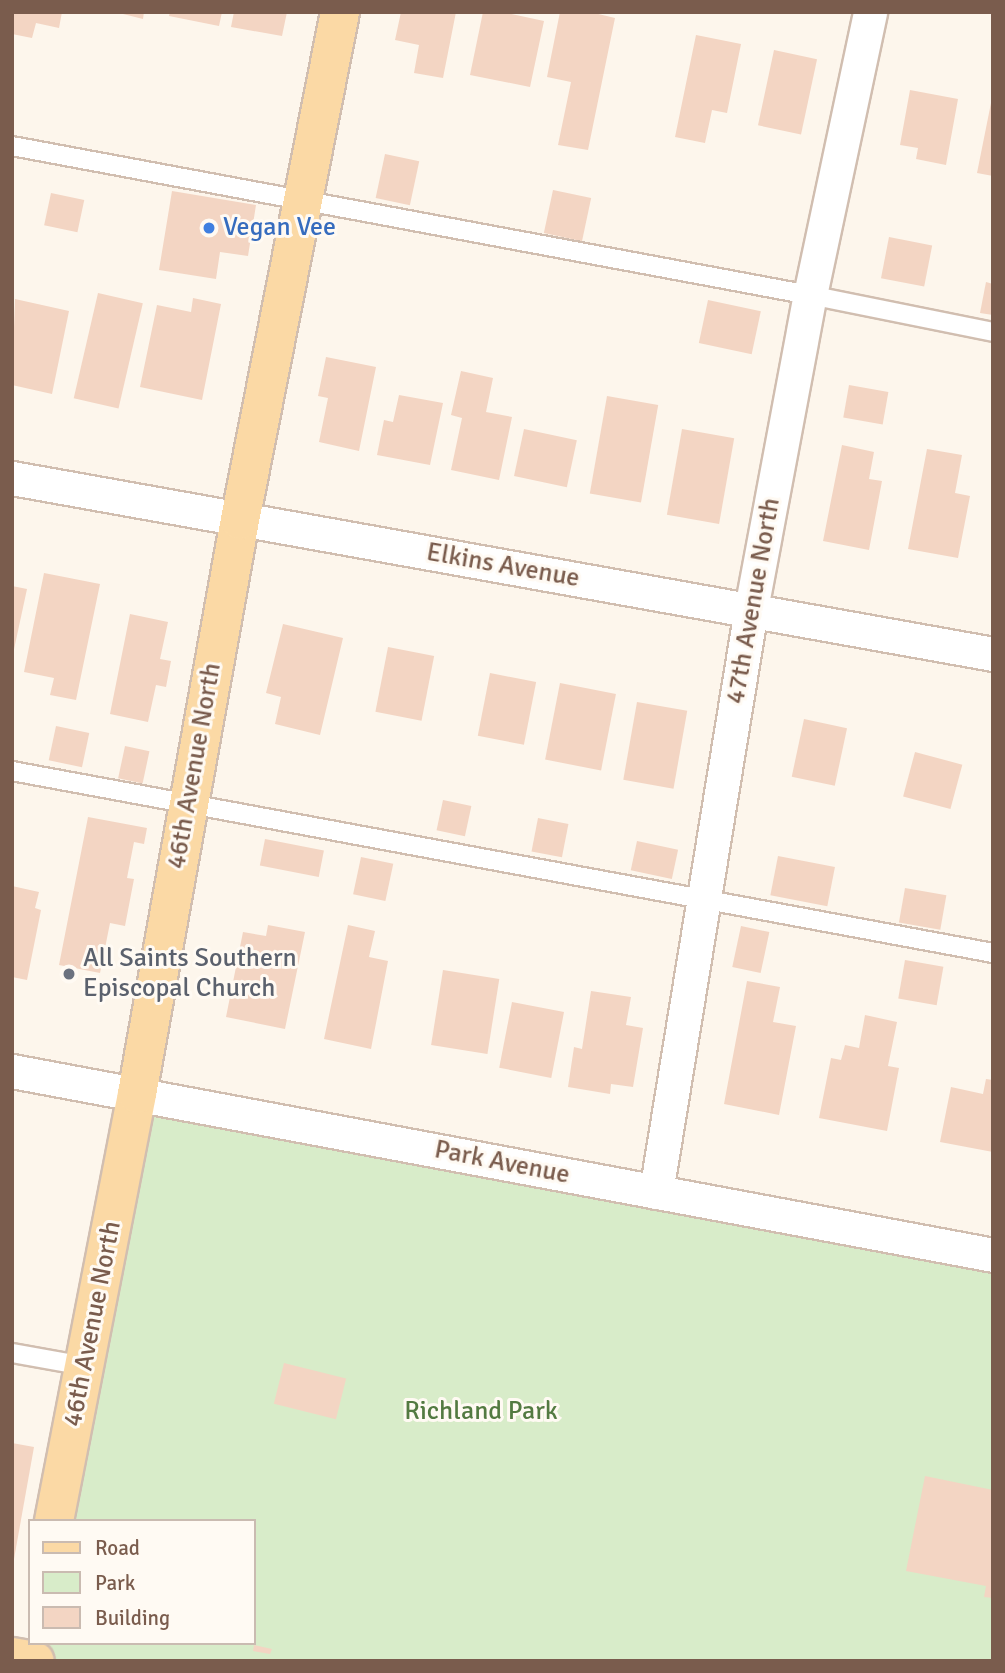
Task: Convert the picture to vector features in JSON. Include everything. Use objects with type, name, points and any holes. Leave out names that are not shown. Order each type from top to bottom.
[{"type":"main road","name":"46th Avenue North","points":[[54,1519],[137,1094],[240,520],[340,12]]},
{"type":"street","name":"47th Avenue North","points":[[656,1192],[751,610],[810,295],[870,12]]},
{"type":"street","name":"Elkins Avenue","points":[[12,478],[993,654]]},
{"type":"street","name":"Park Avenue","points":[[12,1071],[993,1255]]},
{"type":"lane","points":[[12,146],[810,295],[993,332]]},
{"type":"lane","points":[[12,771],[993,953]]},
{"type":"lane","points":[[12,1353],[85,1366]]},
{"type":"green space","name":"Richland Park","points":[[137,1094],[993,1254],[993,1661],[35,1661],[31,1645],[256,1645],[256,1519],[54,1519]]},
{"type":"building","points":[[12,12],[62,12],[59,28],[36,23],[32,38],[12,34]]},
{"type":"building","points":[[115,12],[144,12],[143,19]]},
{"type":"building","points":[[170,12],[222,12],[219,26],[169,16]]},
{"type":"building","points":[[234,12],[287,12],[282,36],[231,27]]},
{"type":"building","points":[[401,12],[456,12],[443,78],[414,73],[419,45],[395,40]]},
{"type":"building","points":[[483,12],[502,12],[544,21],[530,87],[470,75]]},
{"type":"building","points":[[560,12],[590,12],[615,18],[588,150],[558,145],[571,82],[547,77]]},
{"type":"building","points":[[696,35],[741,44],[727,113],[712,110],[705,143],[675,137]]},
{"type":"building","points":[[774,50],[817,59],[801,134],[758,125]]},
{"type":"building","points":[[910,90],[958,99],[946,165],[916,159],[918,148],[900,145]]},
{"type":"building","points":[[993,103],[993,176],[977,173]]},
{"type":"building","points":[[385,154],[419,161],[410,205],[376,198]]},
{"type":"building","points":[[553,190],[591,198],[582,241],[544,233]]},
{"type":"building","name":"Vegan Vee","points":[[172,191],[256,205],[248,256],[220,252],[216,279],[159,270]]},
{"type":"building","points":[[51,193],[84,200],[77,232],[44,225]]},
{"type":"building","points":[[889,237],[932,245],[924,287],[881,278]]},
{"type":"building","points":[[986,282],[993,284],[993,315],[980,313]]},
{"type":"building","points":[[98,293],[143,303],[119,409],[74,398]]},
{"type":"building","points":[[193,298],[221,304],[202,400],[140,387],[157,305],[191,312]]},
{"type":"building","points":[[15,299],[69,311],[52,394],[12,385]]},
{"type":"building","points":[[708,300],[761,311],[752,354],[699,343]]},
{"type":"building","points":[[326,357],[376,367],[359,451],[319,442],[328,398],[318,396]]},
{"type":"building","points":[[461,371],[493,378],[486,412],[512,417],[499,480],[451,470],[462,418],[451,415]]},
{"type":"building","points":[[849,385],[888,392],[883,424],[843,417]]},
{"type":"building","points":[[399,395],[443,403],[430,465],[377,455],[384,420],[393,422]]},
{"type":"building","points":[[607,396],[658,405],[641,503],[590,493]]},
{"type":"building","points":[[524,429],[577,440],[567,487],[514,476]]},
{"type":"building","points":[[682,429],[734,438],[719,524],[667,515]]},
{"type":"building","points":[[842,445],[874,452],[869,479],[882,481],[869,550],[823,541]]},
{"type":"building","points":[[927,449],[962,455],[955,493],[970,496],[958,558],[908,549]]},
{"type":"building","points":[[44,573],[100,584],[76,700],[50,695],[54,678],[24,672]]},
{"type":"building","points":[[12,586],[27,589],[13,654],[12,654]]},
{"type":"building","points":[[130,614],[168,622],[160,659],[171,661],[166,687],[156,685],[148,722],[110,714]]},
{"type":"building","points":[[283,624],[343,638],[320,735],[275,724],[281,697],[266,693]]},
{"type":"building","points":[[388,647],[434,656],[422,721],[375,712]]},
{"type":"building","points":[[490,673],[536,682],[524,745],[478,736]]},
{"type":"building","points":[[560,683],[616,694],[601,770],[545,760]]},
{"type":"building","points":[[637,702],[687,711],[674,789],[623,780]]},
{"type":"building","points":[[804,719],[847,728],[835,786],[792,777]]},
{"type":"building","points":[[56,726],[89,733],[82,767],[49,760]]},
{"type":"building","points":[[125,746],[149,751],[143,783],[118,778]]},
{"type":"building","points":[[915,752],[962,765],[950,809],[903,796]]},
{"type":"building","points":[[443,800],[471,806],[465,836],[437,830]]},
{"type":"building","points":[[88,817],[147,828],[144,844],[134,842],[127,878],[134,879],[125,926],[110,923],[100,973],[59,965]]},
{"type":"building","points":[[538,818],[568,824],[562,857],[532,851]]},
{"type":"building","points":[[265,839],[324,850],[319,877],[260,866]]},
{"type":"building","points":[[637,841],[678,850],[672,879],[631,870]]},
{"type":"building","points":[[778,856],[835,867],[827,906],[770,895]]},
{"type":"building","points":[[361,857],[393,864],[385,901],[353,894]]},
{"type":"building","points":[[12,886],[39,892],[35,908],[41,910],[27,980],[12,977]]},
{"type":"building","points":[[905,888],[946,895],[940,930],[899,922]]},
{"type":"building","points":[[268,925],[305,932],[285,1029],[226,1017],[243,932],[266,936]]},
{"type":"building","points":[[348,925],[375,931],[369,957],[388,961],[371,1049],[324,1039]]},
{"type":"building","points":[[741,926],[769,932],[761,973],[732,967]]},
{"type":"building","points":[[905,960],[943,967],[937,1005],[898,998]]},
{"type":"building","points":[[443,970],[499,979],[487,1054],[431,1045]]},
{"type":"building","points":[[747,981],[780,987],[773,1022],[796,1026],[779,1115],[724,1104]]},
{"type":"building","points":[[591,991],[631,997],[626,1025],[643,1028],[633,1087],[611,1084],[610,1094],[568,1087],[574,1047],[582,1049]]},
{"type":"building","points":[[512,1002],[564,1012],[551,1078],[499,1068]]},
{"type":"building","points":[[865,1015],[897,1022],[888,1066],[899,1068],[887,1131],[819,1118],[831,1058],[841,1060],[845,1045],[859,1048]]},
{"type":"building","points":[[986,1079],[993,1080],[993,1152],[940,1142],[951,1087],[983,1094]]},
{"type":"building","points":[[284,1363],[346,1378],[336,1419],[274,1404]]},
{"type":"building","points":[[12,1443],[34,1447],[14,1559],[12,1558]]},
{"type":"building","points":[[925,1476],[993,1490],[993,1598],[984,1597],[986,1586],[906,1571]]},
{"type":"building","points":[[254,1645],[272,1649],[270,1654],[253,1651]]},
{"type":"place","name":"Vegan Vee","points":[[209,228]]},
{"type":"place","name":"All Saints Southern Episcopal Church","points":[[69,974]]}]
